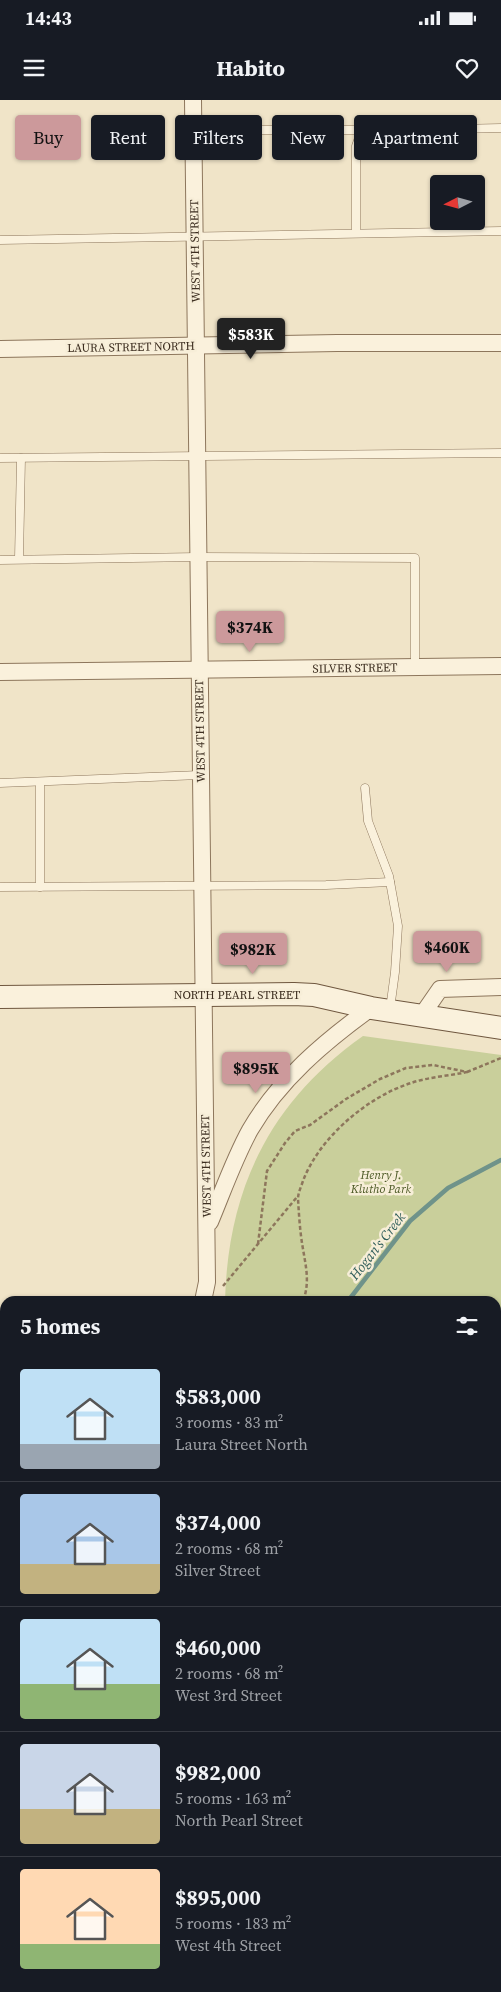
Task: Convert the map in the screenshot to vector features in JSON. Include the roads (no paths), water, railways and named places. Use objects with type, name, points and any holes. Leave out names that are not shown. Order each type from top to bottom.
[{"type":"street","name":"WEST 4TH STREET","points":[[193,100],[193,115]]},
{"type":"street","name":"WEST 4TH STREET","points":[[194,160],[208,1282],[204,1296]]},
{"type":"street","name":"LAURA STREET NORTH","points":[[0,349],[501,342]]},
{"type":"street","name":"SILVER STREET","points":[[0,672],[501,666]]},
{"type":"street","points":[[422,1015],[440,989],[501,987]]},
{"type":"street","name":"NORTH PEARL STREET","points":[[0,997],[294,994],[314,996],[380,1010],[501,1028]]},
{"type":"street","points":[[207,1230],[250,1130],[276,1092],[326,1043],[380,1010]]},
{"type":"lane","points":[[477,128],[501,128]]},
{"type":"lane","points":[[262,130],[354,130]]},
{"type":"lane","points":[[356,160],[356,233]]},
{"type":"lane","points":[[0,240],[501,231]]},
{"type":"lane","points":[[0,458],[501,453]]},
{"type":"lane","points":[[19,559],[21,458]]},
{"type":"lane","points":[[0,560],[198,557],[415,558],[415,667]]},
{"type":"lane","points":[[0,783],[40,783],[200,775]]},
{"type":"lane","points":[[40,783],[40,887]]},
{"type":"lane","points":[[365,788],[368,821],[390,882],[398,926],[395,972],[380,1010]]},
{"type":"lane","points":[[0,887],[326,885],[390,882]]},
{"type":"waterway","name":"Hogan's Creek","points":[[352,1296],[410,1221],[448,1188],[501,1160]]},
{"type":"park label","name":"Henry J. Klutho Park","points":[[381,1182]]}]
